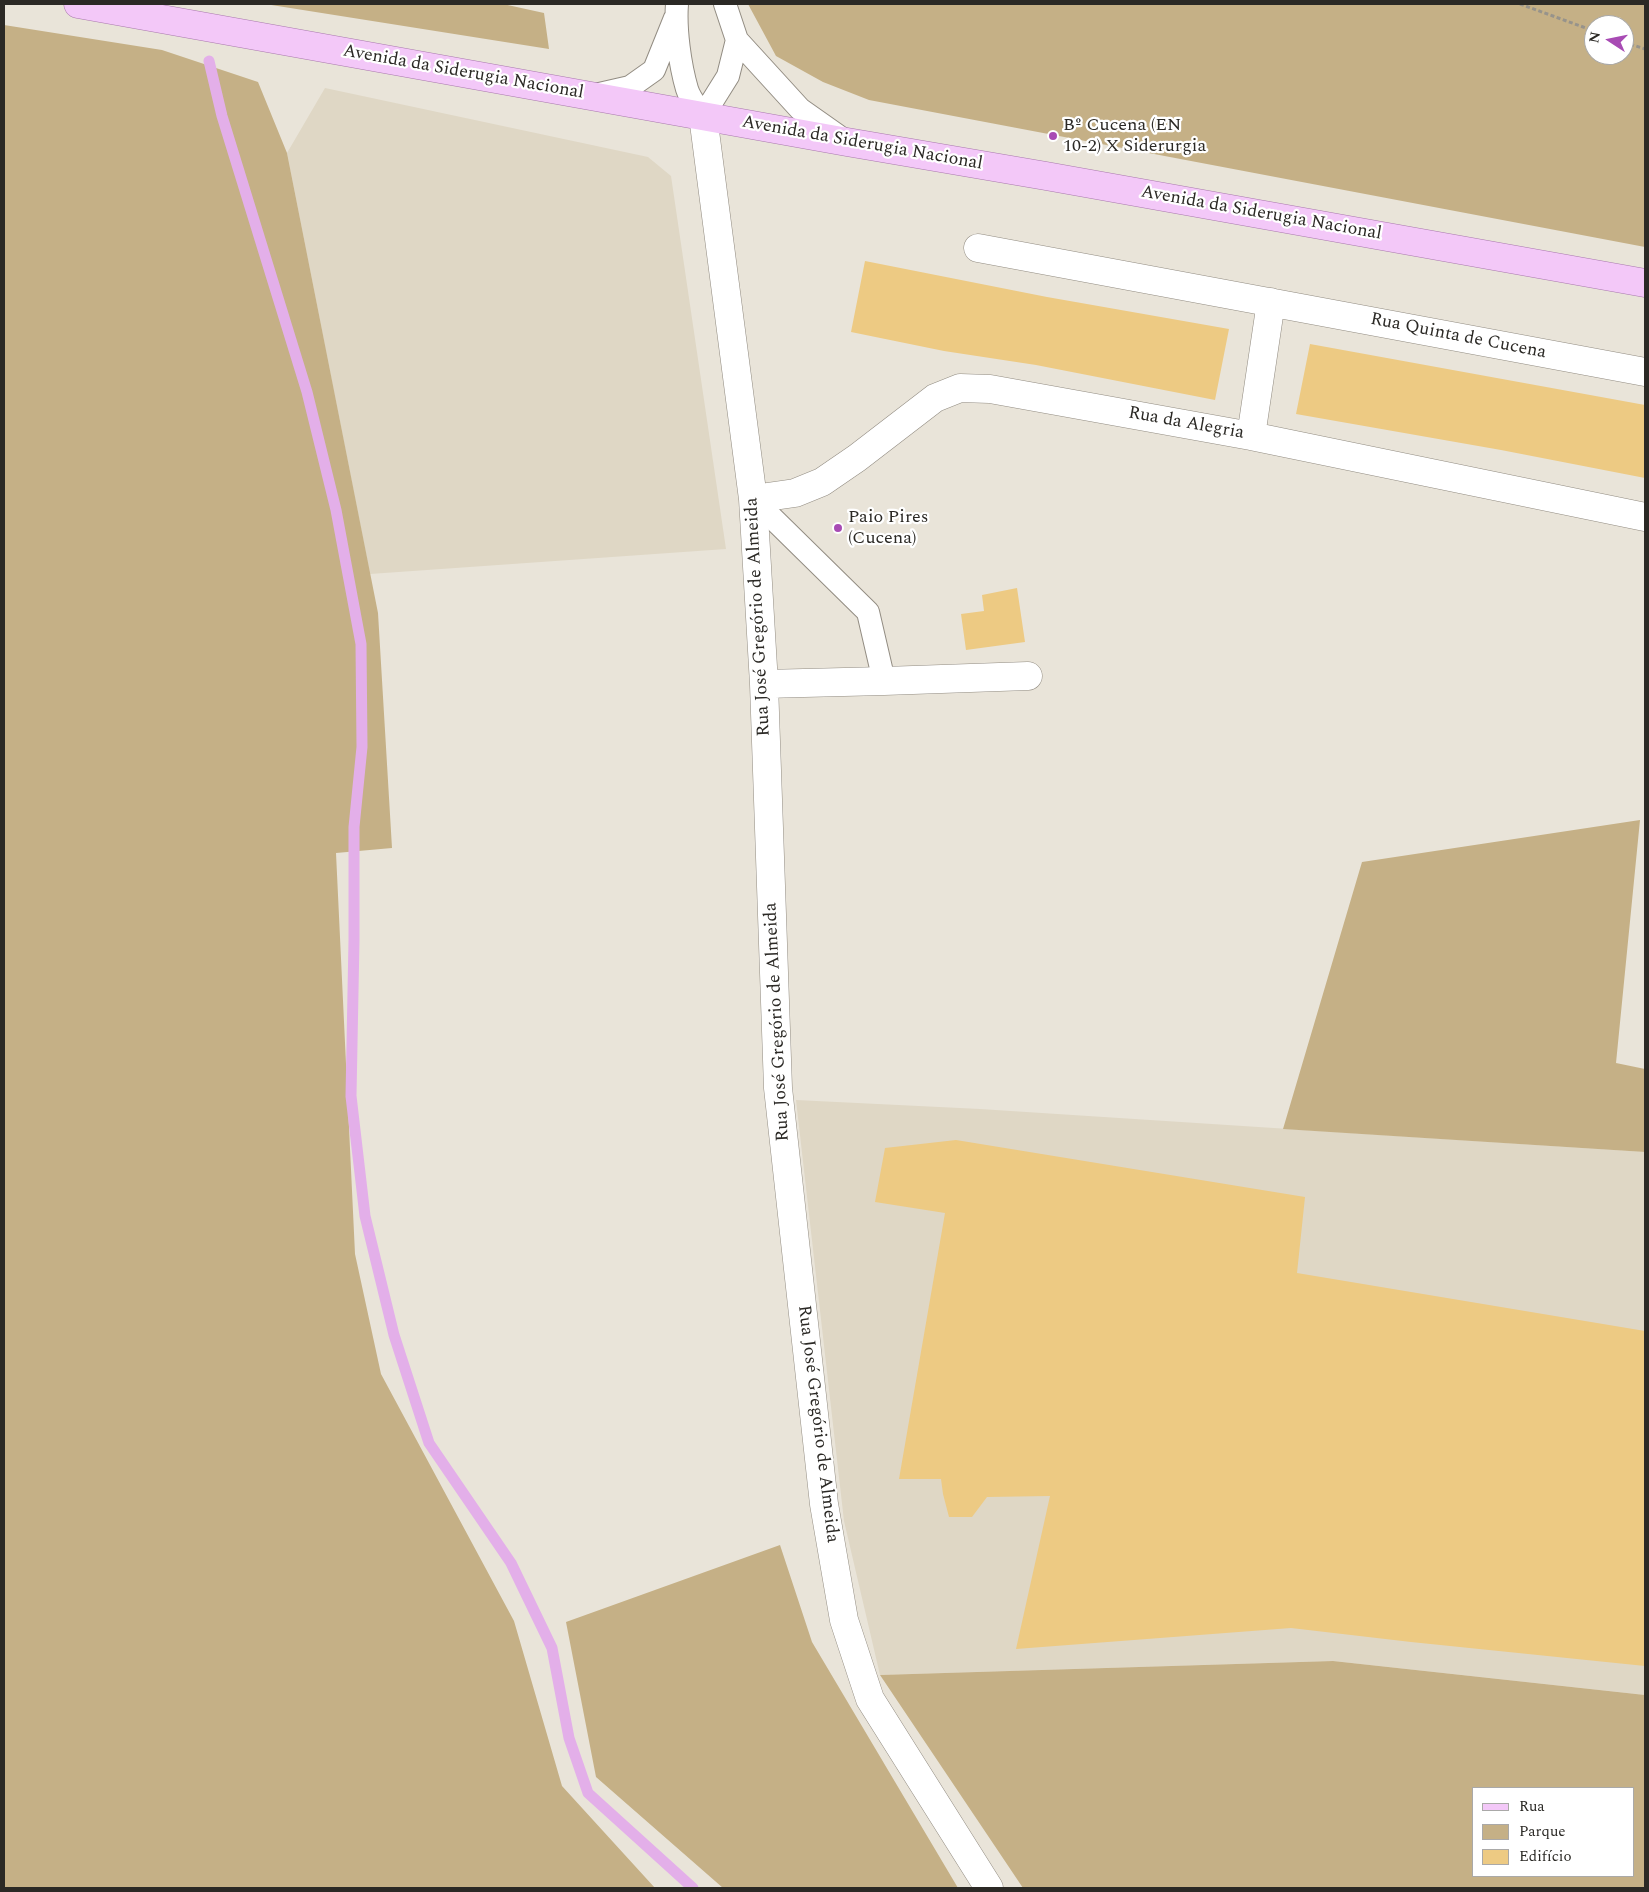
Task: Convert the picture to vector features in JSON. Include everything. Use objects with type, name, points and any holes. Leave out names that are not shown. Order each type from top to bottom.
[{"type":"main road","name":"Avenida da Siderugia Nacional","points":[[78,4],[1645,283]]},
{"type":"street","name":"Rua José Gregório de Almeida","points":[[703,116],[753,499],[764,684],[778,1088],[824,1504],[844,1620],[870,1699],[989,1888]]},
{"type":"street","name":"Rua Quinta de Cucena","points":[[978,248],[1645,372]]},
{"type":"street","points":[[1251,436],[1272,302]]},
{"type":"street","name":"Rua da Alegria","points":[[753,499],[795,492],[822,482],[857,458],[935,398],[960,388],[990,389],[1251,436],[1645,517]]},
{"type":"street","points":[[764,684],[884,682],[1028,676]]},
{"type":"lane","points":[[726,4],[737,40],[800,108],[847,142]]},
{"type":"lane","points":[[589,96],[630,87],[654,70],[676,9]]},
{"type":"lane","points":[[676,9],[687,91],[703,116],[728,76],[737,40]]},
{"type":"lane","points":[[753,499],[868,612],[884,682]]},
{"type":"path","points":[[1520,4],[1584,28]]},
{"type":"shaded area","points":[[325,88],[648,157],[671,176],[726,549],[370,574],[287,153]]},
{"type":"shaded area","points":[[796,1100],[980,1109],[1645,1152],[1645,1695],[1333,1661],[880,1675],[844,1521]]},
{"type":"green space","points":[[265,4],[503,4],[544,13],[549,49]]},
{"type":"green space","points":[[748,4],[1645,4],[1645,247],[869,100],[823,82],[776,56]]},
{"type":"green space","points":[[4,25],[162,50],[258,82],[287,153],[378,613],[392,848],[336,853],[355,1254],[381,1374],[514,1621],[562,1786],[655,1888],[4,1888]]},
{"type":"green space","points":[[1640,820],[1616,1063],[1645,1069],[1645,1152],[1283,1129],[1362,862]]},
{"type":"green space","points":[[780,1545],[812,1642],[958,1888],[723,1888],[596,1777],[566,1622]]},
{"type":"green space","points":[[1333,1661],[1645,1695],[1645,1888],[1023,1888],[880,1675]]},
{"type":"building","points":[[865,261],[1047,297],[1229,329],[1215,400],[1036,365],[944,351],[851,332]]},
{"type":"building","points":[[1310,344],[1645,405],[1645,478],[1501,450],[1296,414]]},
{"type":"building","points":[[1017,588],[1025,642],[966,650],[961,614],[984,611],[982,595]]},
{"type":"building","points":[[956,1140],[1305,1197],[1297,1273],[1645,1331],[1645,1666],[1291,1628],[1016,1649],[1050,1496],[987,1497],[972,1517],[949,1517],[941,1479],[899,1479],[945,1213],[875,1202],[885,1148]]},
{"type":"waterway","points":[[209,61],[222,116],[307,392],[336,510],[361,644],[362,747],[354,827],[351,1096],[365,1216],[394,1335],[429,1443],[511,1563],[552,1648],[569,1738],[588,1793],[693,1888]]},
{"type":"place","name":"Bº Cucena (EN 10-2) X Siderurgia","points":[[1053,136]]},
{"type":"place","name":"Paio Pires (Cucena)","points":[[838,528]]}]
